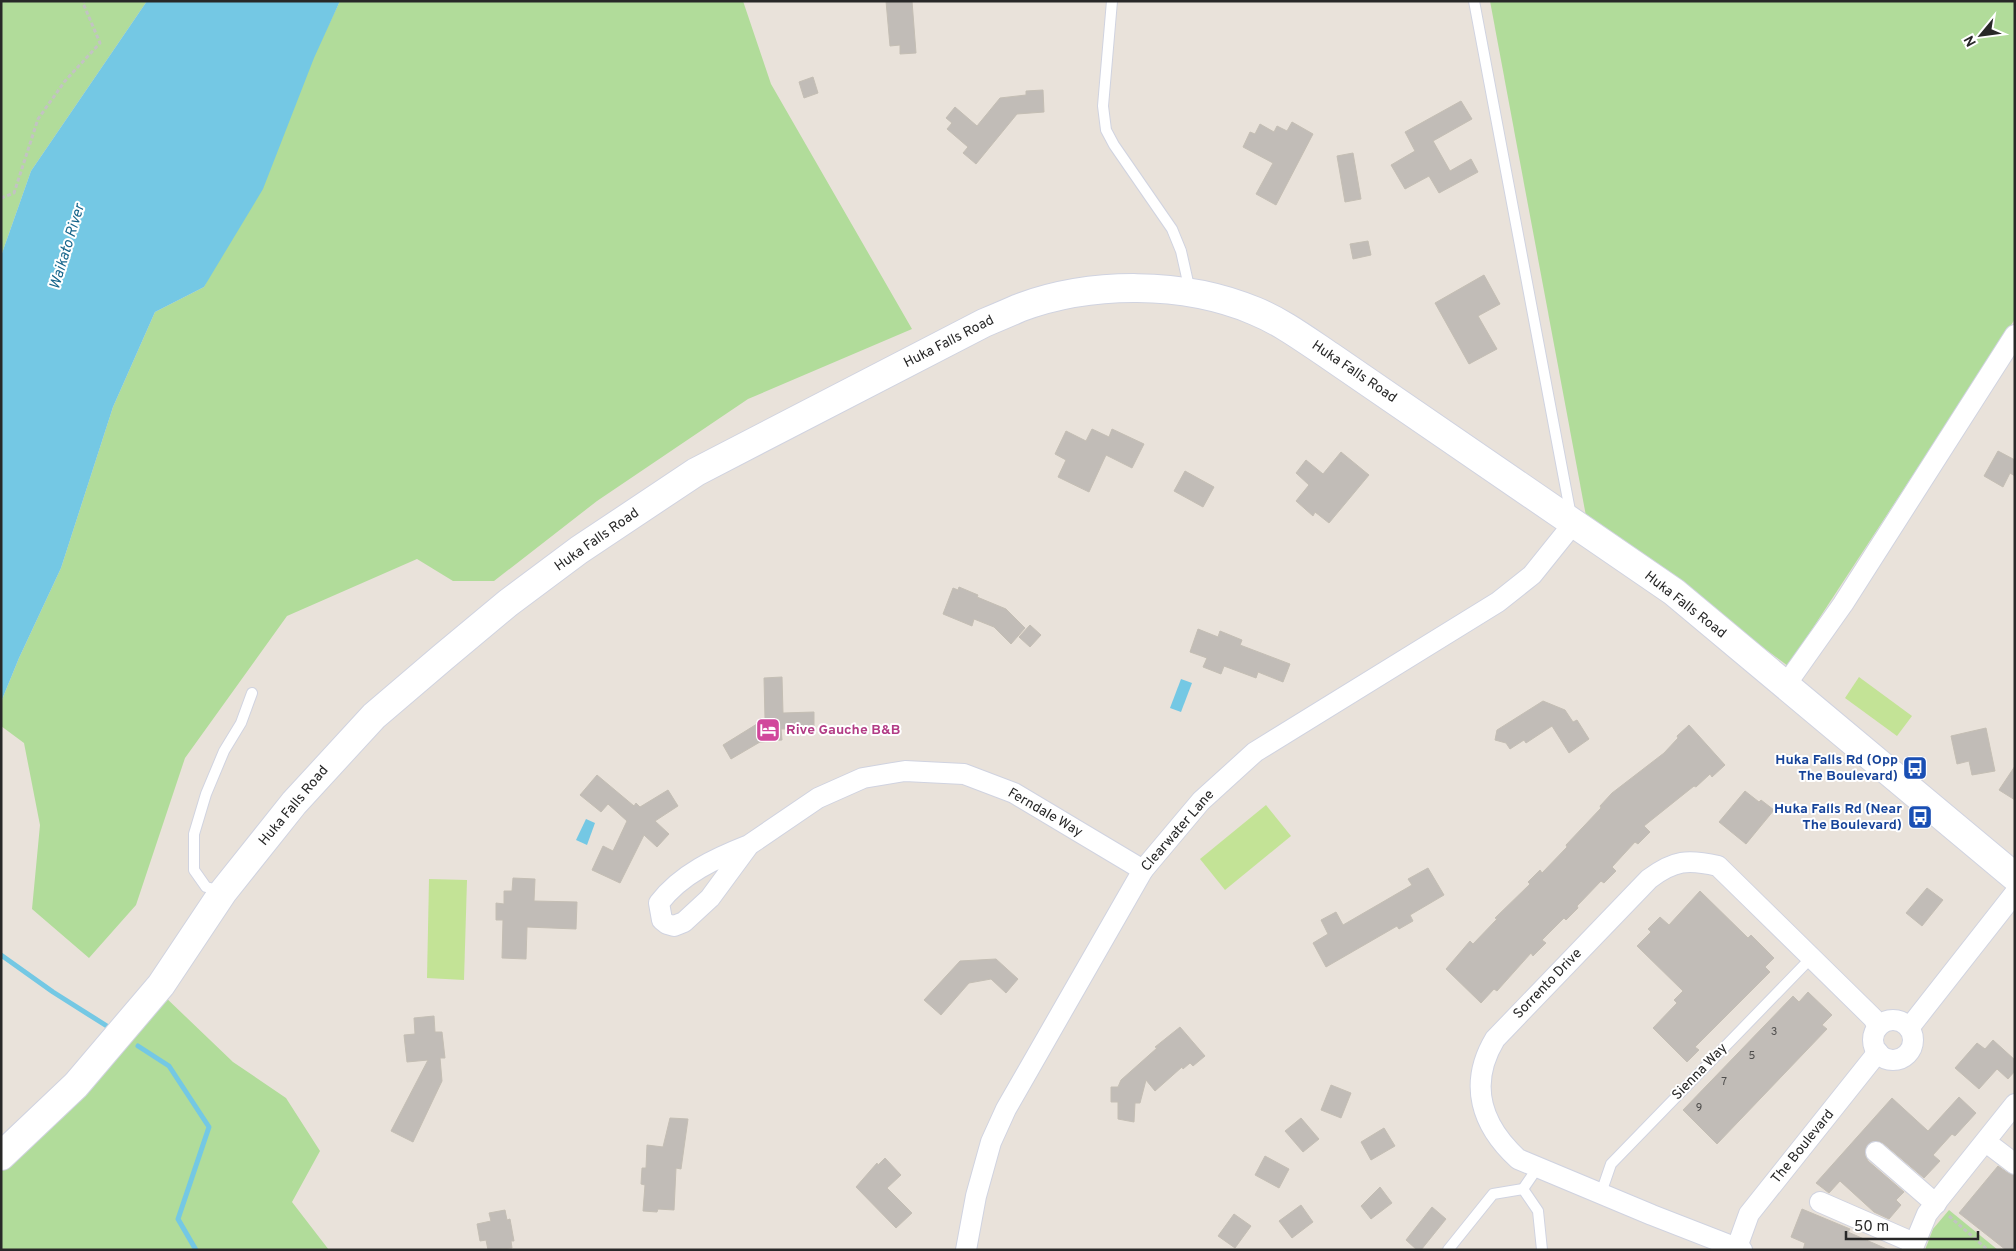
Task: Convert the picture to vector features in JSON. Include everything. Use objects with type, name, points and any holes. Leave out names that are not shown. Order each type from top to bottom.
[{"type":"street","name":"Huka Falls Road","points":[[1,1156],[76,1085],[161,985],[224,892],[294,803],[374,716],[516,597],[579,550],[696,472],[984,323],[1020,308],[1080,292],[1148,288],[1190,292],[1218,298],[1255,311],[1287,328],[1674,592],[2015,877]]},
{"type":"street","points":[[1785,686],[1843,604],[2015,335]]},
{"type":"street","name":"Clearwater Lane","points":[[966,1250],[976,1196],[995,1134],[1006,1109],[1143,870],[1201,801],[1255,752],[1498,602],[1532,575],[1572,524]]},
{"type":"street","name":"Ferndale Way","points":[[749,845],[710,898],[684,922],[674,926],[662,920],[659,903],[666,893],[708,862],[749,845],[818,798],[863,778],[905,771],[937,771],[964,774],[1014,793],[1143,870]]},
{"type":"street","name":"Sorrento Drive","points":[[1738,1249],[1518,1159],[1504,1146],[1494,1132],[1486,1117],[1481,1101],[1481,1082],[1487,1053],[1495,1039],[1649,879],[1663,869],[1682,861],[1702,862],[1718,866],[1873,1018],[1878,1027]]},
{"type":"street","points":[[1909,1028],[2015,893]]},
{"type":"street","points":[[1890,1020],[1897,1020],[1909,1028],[1913,1041],[1908,1053],[1896,1059],[1883,1057],[1878,1052],[1873,1040],[1878,1027],[1890,1020]]},
{"type":"street","name":"The Boulevard","points":[[1738,1249],[1749,1214],[1878,1052]]},
{"type":"street","points":[[1820,1202],[1913,1246],[1927,1214],[2015,1104]]},
{"type":"street","points":[[1986,1142],[2015,1164]]},
{"type":"street","points":[[1876,1152],[1936,1204]]},
{"type":"lane","points":[[1112,1],[1103,106],[1106,130],[1114,145],[1172,229],[1181,251],[1190,292]]},
{"type":"lane","points":[[1474,1],[1572,524]]},
{"type":"lane","points":[[224,892],[206,888],[194,870],[194,834],[206,794],[224,751],[241,723],[252,693]]},
{"type":"lane","name":"Sienna Way","points":[[1601,1194],[1611,1164],[1811,958]]},
{"type":"lane","points":[[1448,1250],[1493,1194],[1523,1189],[1538,1168]]},
{"type":"lane","points":[[1523,1189],[1538,1211],[1542,1250]]},
{"type":"path","points":[[1,198],[14,193],[38,119],[65,82],[100,43],[83,3],[84,1]]},
{"type":"path","points":[[1936,1204],[1988,1250]]},
{"type":"green space","points":[[1,1],[147,1],[31,171],[1,256]]},
{"type":"green space","points":[[340,1],[743,1],[771,84],[912,329],[748,399],[597,501],[494,581],[453,581],[417,559],[287,616],[185,758],[136,905],[89,958],[32,909],[40,825],[24,743],[1,726],[1,702],[19,658],[61,568],[113,407],[155,312],[204,287]]},
{"type":"green space","points":[[1490,1],[2015,1],[2015,319],[1788,666],[1586,516]]},
{"type":"green space","points":[[1859,677],[1912,716],[1897,736],[1845,698]]},
{"type":"green space","points":[[1266,805],[1291,836],[1225,890],[1200,859]]},
{"type":"green space","points":[[429,879],[467,880],[464,980],[427,978]]},
{"type":"green space","points":[[162,994],[233,1062],[286,1098],[320,1151],[292,1202],[329,1250],[1,1250],[1,1167]]},
{"type":"green space","points":[[1949,1210],[1998,1250],[1925,1250],[1933,1229]]},
{"type":"water","name":"Waikato River","points":[[147,1],[340,1],[314,58],[263,189],[204,287],[155,312],[113,407],[61,568],[19,658],[1,702],[1,256],[31,171]]},
{"type":"water","points":[[1181,679],[1192,683],[1181,712],[1170,708]]},
{"type":"water","points":[[586,819],[595,823],[587,845],[576,840]]},
{"type":"building","points":[[886,1],[912,1],[916,53],[900,54],[900,45],[890,46]]},
{"type":"building","points":[[813,77],[818,93],[804,98],[799,82]]},
{"type":"building","points":[[1043,90],[1044,112],[1017,114],[976,164],[963,153],[968,147],[947,129],[952,123],[946,118],[955,107],[977,126],[1000,98],[1026,95],[1026,91]]},
{"type":"building","points":[[1461,101],[1472,119],[1433,141],[1450,171],[1471,159],[1478,172],[1439,193],[1429,176],[1405,189],[1391,165],[1415,151],[1405,132]]},
{"type":"building","points":[[1292,122],[1313,134],[1276,205],[1256,194],[1273,163],[1243,147],[1250,132],[1255,134],[1260,124],[1274,132],[1277,126],[1287,131]]},
{"type":"building","points":[[1353,153],[1361,199],[1345,202],[1337,156]]},
{"type":"building","points":[[1368,241],[1371,255],[1353,259],[1350,244]]},
{"type":"building","points":[[1484,275],[1500,304],[1478,316],[1497,349],[1469,364],[1435,303]]},
{"type":"building","points":[[1092,429],[1109,437],[1112,429],[1144,444],[1132,468],[1106,455],[1089,492],[1058,477],[1066,460],[1055,454],[1066,431],[1086,441]]},
{"type":"building","points":[[1998,451],[2015,460],[2015,476],[2010,473],[2003,487],[1984,476]]},
{"type":"building","points":[[1341,452],[1369,475],[1329,523],[1315,512],[1313,516],[1296,501],[1309,485],[1296,473],[1306,460],[1323,474]]},
{"type":"building","points":[[1185,471],[1214,487],[1203,507],[1174,491]]},
{"type":"building","points":[[959,587],[1006,609],[1025,628],[1011,644],[994,627],[974,619],[972,626],[943,614],[953,588],[958,590]]},
{"type":"building","points":[[1030,625],[1041,635],[1030,647],[1019,637]]},
{"type":"building","points":[[1198,629],[1218,637],[1220,631],[1242,640],[1240,645],[1290,664],[1283,682],[1258,672],[1256,678],[1224,666],[1221,674],[1203,667],[1207,658],[1190,652]]},
{"type":"building","points":[[782,677],[783,713],[814,712],[814,728],[781,729],[782,740],[760,742],[731,759],[723,745],[765,719],[764,678]]},
{"type":"building","points":[[1543,701],[1565,710],[1573,722],[1577,720],[1589,739],[1569,753],[1552,726],[1526,743],[1524,740],[1510,749],[1506,743],[1495,740],[1497,730]]},
{"type":"building","points":[[1689,725],[1725,765],[1712,777],[1710,774],[1696,787],[1694,786],[1644,826],[1650,832],[1638,844],[1635,842],[1612,867],[1616,871],[1604,883],[1601,881],[1566,920],[1564,918],[1542,940],[1546,943],[1533,956],[1531,953],[1497,991],[1494,989],[1481,1003],[1446,969],[1470,941],[1473,944],[1497,919],[1495,918],[1530,884],[1528,882],[1540,870],[1542,873],[1567,847],[1566,845],[1601,808],[1600,806],[1612,793],[1664,753],[1678,738],[1677,736]]},
{"type":"building","points":[[1986,728],[1995,771],[1972,775],[1969,761],[1957,764],[1951,736]]},
{"type":"building","points":[[2015,766],[2015,800],[1999,790]]},
{"type":"building","points":[[597,775],[634,806],[636,803],[640,807],[668,790],[678,806],[655,821],[669,834],[657,847],[644,835],[620,883],[592,870],[603,846],[613,851],[627,821],[608,804],[601,812],[580,795]]},
{"type":"building","points":[[1745,791],[1759,802],[1761,800],[1774,810],[1746,844],[1719,822]]},
{"type":"building","points":[[1428,868],[1444,895],[1410,915],[1413,921],[1399,929],[1397,926],[1326,967],[1313,943],[1328,934],[1321,920],[1336,912],[1343,925],[1412,885],[1408,879]]},
{"type":"building","points":[[513,878],[535,879],[534,901],[577,902],[576,929],[527,927],[526,959],[502,958],[503,920],[496,920],[496,903],[504,904],[504,891],[512,891]]},
{"type":"building","points":[[1927,888],[1943,900],[1922,926],[1906,913]]},
{"type":"building","points":[[1700,891],[1748,938],[1751,935],[1774,958],[1765,967],[1770,972],[1695,1047],[1699,1050],[1687,1062],[1653,1028],[1677,1003],[1674,1000],[1683,991],[1637,946],[1651,932],[1648,929],[1660,917],[1669,925]]},
{"type":"building","points":[[996,959],[1018,979],[1006,993],[991,979],[969,983],[941,1015],[924,1000],[960,961]]},
{"type":"building","points":[[1808,992],[1832,1015],[1822,1025],[1827,1029],[1717,1144],[1683,1110],[1793,996],[1799,1002]]},
{"type":"building","points":[[434,1016],[435,1032],[442,1032],[445,1058],[440,1058],[442,1081],[413,1142],[391,1131],[428,1060],[407,1062],[404,1035],[415,1034],[414,1018]]},
{"type":"building","points":[[1180,1027],[1205,1056],[1193,1066],[1190,1063],[1183,1069],[1182,1067],[1155,1091],[1146,1080],[1140,1103],[1135,1103],[1134,1122],[1118,1119],[1118,1102],[1111,1102],[1111,1087],[1118,1087],[1121,1080],[1157,1048],[1155,1047]]},
{"type":"building","points":[[1993,1040],[2015,1060],[2015,1071],[2008,1079],[1997,1069],[1979,1089],[1955,1068],[1977,1043],[1985,1049]]},
{"type":"building","points":[[1331,1085],[1351,1093],[1341,1118],[1321,1110]]},
{"type":"building","points":[[1959,1097],[1976,1113],[1955,1136],[1952,1134],[1933,1155],[1940,1161],[1924,1178],[1883,1143],[1873,1141],[1867,1145],[1865,1155],[1868,1161],[1904,1192],[1896,1200],[1901,1205],[1889,1219],[1874,1212],[1840,1181],[1829,1193],[1816,1183],[1892,1098],[1928,1131]]},
{"type":"building","points":[[670,1118],[688,1119],[681,1169],[676,1168],[674,1210],[658,1209],[657,1212],[643,1211],[645,1185],[641,1184],[642,1168],[646,1168],[647,1145],[663,1147]]},
{"type":"building","points":[[1301,1118],[1319,1139],[1303,1152],[1285,1131]]},
{"type":"building","points":[[1384,1128],[1395,1146],[1371,1160],[1361,1142]]},
{"type":"building","points":[[1265,1156],[1289,1169],[1279,1188],[1255,1175]]},
{"type":"building","points":[[885,1158],[901,1175],[887,1188],[912,1213],[896,1228],[856,1187],[877,1163],[878,1165]]},
{"type":"building","points":[[1998,1166],[2015,1176],[2015,1250],[2006,1250],[1959,1213]]},
{"type":"building","points":[[1380,1187],[1392,1203],[1371,1219],[1361,1206]]},
{"type":"building","points":[[1301,1205],[1313,1222],[1292,1238],[1279,1221]]},
{"type":"building","points":[[1432,1207],[1446,1219],[1421,1250],[1417,1250],[1406,1240]]},
{"type":"building","points":[[1802,1209],[1850,1229],[1848,1232],[1889,1250],[1803,1250],[1805,1243],[1791,1237]]},
{"type":"building","points":[[505,1210],[507,1220],[510,1219],[514,1241],[511,1241],[512,1248],[488,1250],[486,1240],[480,1241],[477,1224],[491,1221],[489,1213]]},
{"type":"building","points":[[1234,1214],[1251,1226],[1235,1248],[1218,1236]]},
{"type":"waterway","points":[[1,955],[53,992],[110,1028]]},
{"type":"waterway","points":[[138,1046],[169,1066],[209,1127],[178,1219],[196,1250]]},
{"type":"place","name":"Rive Gauche B&B","points":[[768,730]]},
{"type":"place","name":"Huka Falls Rd (Opp The Boulevard)","points":[[1915,768]]},
{"type":"place","name":"Huka Falls Rd (Near The Boulevard)","points":[[1920,817]]}]
